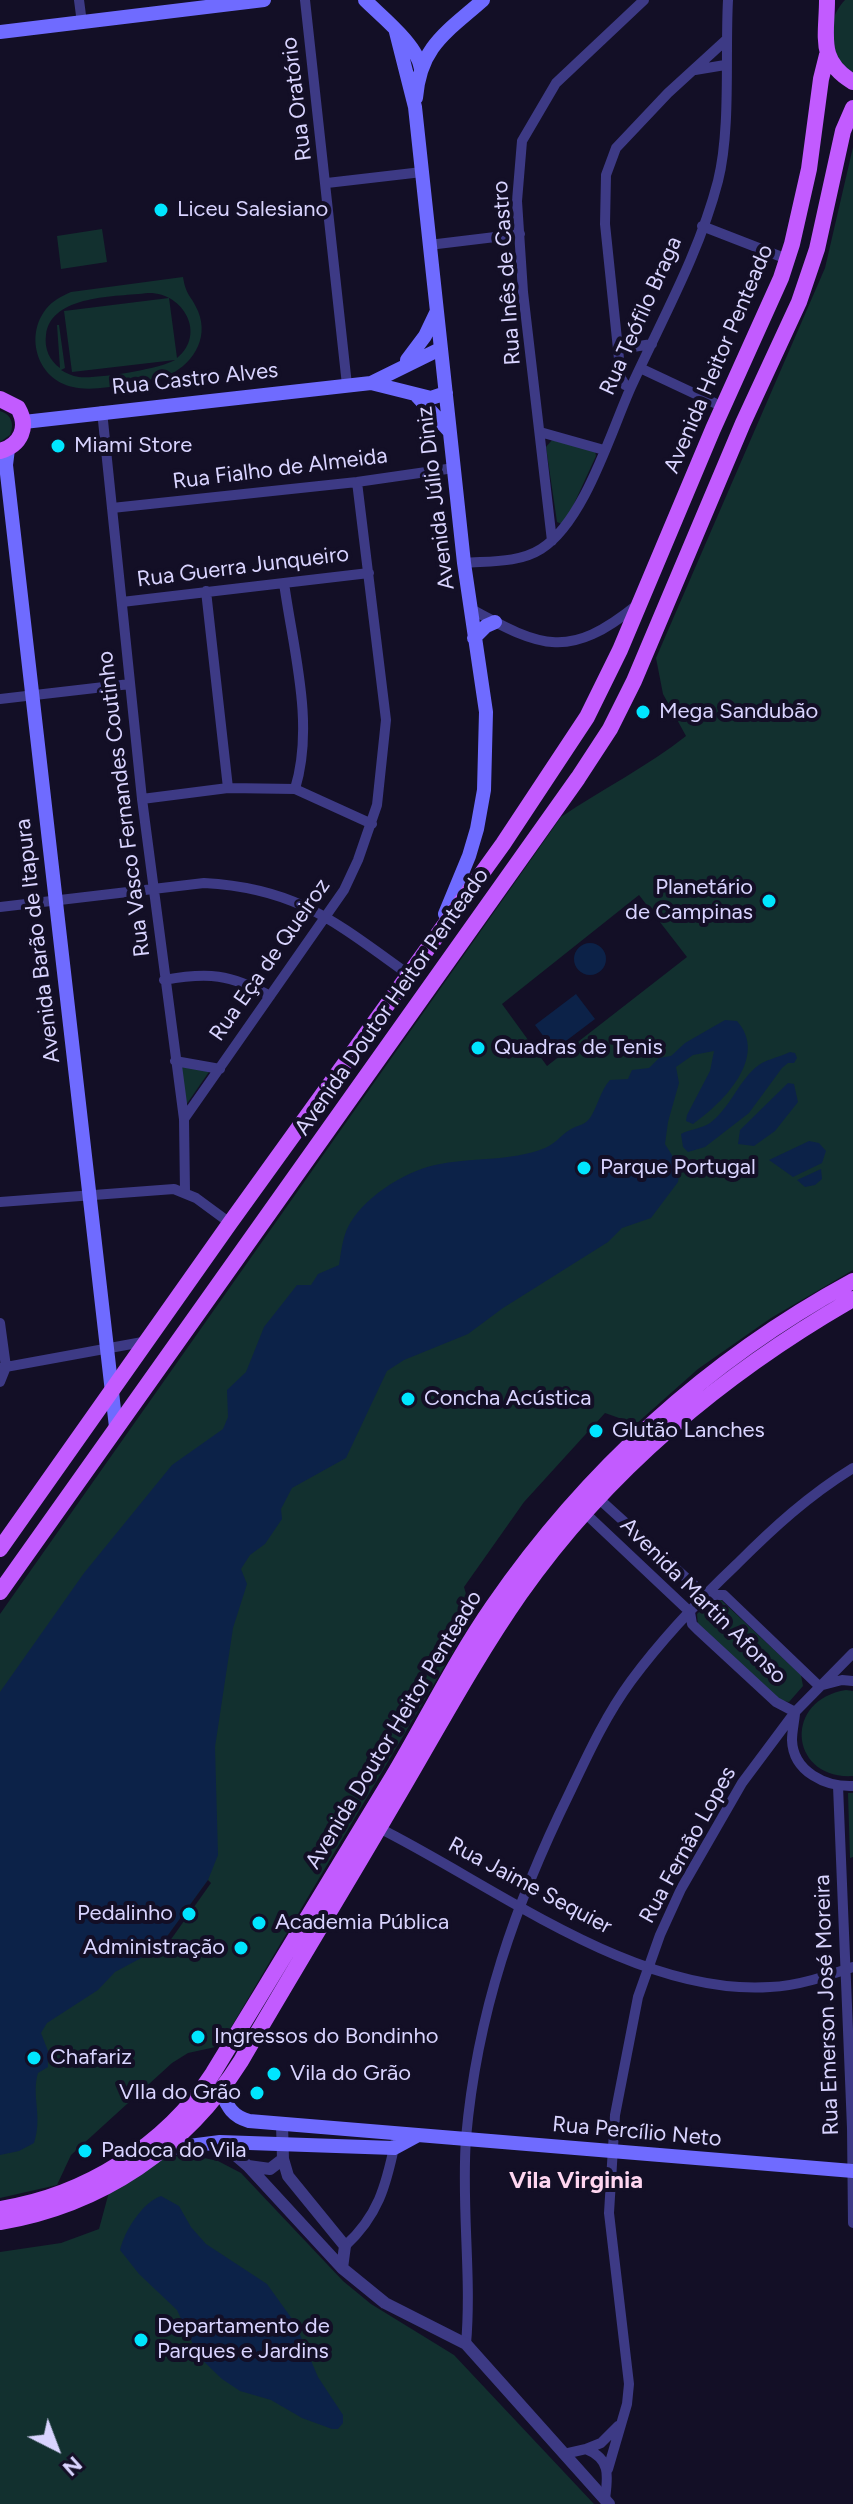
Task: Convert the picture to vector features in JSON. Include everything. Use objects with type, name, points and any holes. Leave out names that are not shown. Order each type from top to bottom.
[{"type":"main road","points":[[0,32],[207,4],[264,0]]},
{"type":"main road","points":[[365,0],[416,54],[421,69]]},
{"type":"main road","points":[[415,107],[421,69],[432,46],[483,0]]},
{"type":"main road","points":[[827,8],[839,0]]},
{"type":"main road","name":"Avenida Heitor Penteado","points":[[646,587],[768,310],[787,259],[812,155],[827,55],[827,8]]},
{"type":"main road","points":[[401,37],[418,47],[432,46]]},
{"type":"main road","name":"Avenida Júlio Diniz","points":[[401,37],[415,107],[464,563],[486,712],[484,790],[469,856],[453,900],[425,950]]},
{"type":"main road","points":[[827,55],[841,75],[853,82]]},
{"type":"main road","name":"Avenida Doutor Heitor Penteado","points":[[0,1592],[610,729],[799,302],[826,213],[843,131],[853,108]]},
{"type":"main road","points":[[399,370],[425,336],[436,313]]},
{"type":"main road","name":"Rua Castro Alves","points":[[371,383],[440,349]]},
{"type":"main road","name":"Rua Castro Alves","points":[[24,422],[371,383],[431,398],[446,393]]},
{"type":"main road","points":[[412,392],[450,432]]},
{"type":"main road","points":[[0,399],[18,408],[24,422]]},
{"type":"main road","name":"Avenida Barão de Itapura","points":[[24,422],[20,438],[4,450],[27,697]]},
{"type":"main road","name":"Avenida Barão de Itapura","points":[[0,499],[116,1427]]},
{"type":"main road","name":"Avenida Doutor Heitor Penteado","points":[[0,1549],[538,794],[587,717],[646,587]]},
{"type":"main road","points":[[474,638],[495,622]]},
{"type":"main road","points":[[620,650],[636,649],[644,657]]},
{"type":"main road","points":[[538,794],[559,805]]},
{"type":"main road","points":[[469,856],[468,870],[471,874],[475,876],[485,869]]},
{"type":"main road","name":"Avenida Doutor Heitor Penteado","points":[[0,2222],[53,2210],[166,2149],[190,2127],[221,2092],[280,1978],[482,1623],[530,1555],[612,1461],[699,1383],[789,1319],[853,1281]]},
{"type":"main road","name":"Avenida Doutor Heitor Penteado","points":[[0,2209],[58,2195],[115,2175],[199,2095],[379,1828],[489,1642],[537,1571],[598,1498],[652,1444],[738,1373],[792,1335],[853,1299]]},
{"type":"main road","name":"Avenida Barão de Itapura","points":[[92,1418],[102,1400],[104,1349]]},
{"type":"main road","points":[[221,2092],[228,2108],[237,2117],[249,2121],[396,2141]]},
{"type":"main road","name":"Rua Percílio Neto","points":[[396,2141],[418,2135],[852,2170]]},
{"type":"main road","points":[[166,2149],[220,2142],[396,2141]]},
{"type":"street","points":[[79,0],[82,23]]},
{"type":"street","name":"Rua Oratório","points":[[305,0],[347,385]]},
{"type":"street","name":"Rua Teófilo Braga","points":[[464,563],[517,559],[541,550],[575,512],[631,387],[678,293],[718,180],[724,145],[728,0]]},
{"type":"street","name":"Rua Inês de Castro","points":[[552,541],[523,292],[517,201],[522,141],[556,83],[642,1]]},
{"type":"street","points":[[631,387],[625,385],[621,378],[605,224],[606,175],[616,148],[726,40]]},
{"type":"street","points":[[693,70],[725,65]]},
{"type":"street","points":[[327,183],[422,172]]},
{"type":"street","points":[[702,226],[787,259]]},
{"type":"street","points":[[429,245],[520,234]]},
{"type":"street","points":[[620,349],[652,344]]},
{"type":"street","points":[[640,368],[723,407]]},
{"type":"street","name":"Rua Vasco Fernandes Coutinho","points":[[102,411],[142,799],[184,1119],[185,1192]]},
{"type":"street","points":[[540,432],[604,450]]},
{"type":"street","name":"Rua Fialho de Almeida","points":[[112,508],[357,482],[454,468]]},
{"type":"street","name":"Rua Eça de Queiroz","points":[[184,1119],[344,890],[372,824],[381,785],[386,720],[357,482]]},
{"type":"street","name":"Rua Guerra Junqueiro","points":[[122,602],[369,573]]},
{"type":"street","points":[[284,583],[303,722],[304,748],[295,789]]},
{"type":"street","points":[[471,609],[535,640],[565,643],[595,633],[636,606],[646,587]]},
{"type":"street","points":[[206,591],[228,788]]},
{"type":"street","points":[[0,699],[130,684]]},
{"type":"street","points":[[142,799],[228,788],[295,789],[372,824]]},
{"type":"street","points":[[0,907],[153,887],[204,883],[237,885],[276,894],[326,916],[408,974]]},
{"type":"street","points":[[164,980],[213,974],[236,979],[270,996]]},
{"type":"street","points":[[175,1061],[220,1069]]},
{"type":"street","points":[[0,1202],[174,1189],[185,1192],[230,1223]]},
{"type":"street","points":[[0,1323],[3,1368],[0,1382]]},
{"type":"street","points":[[3,1368],[149,1341]]},
{"type":"street","points":[[466,2344],[469,2280],[466,2139],[479,2044],[494,1979],[538,1857],[595,1739],[631,1681],[705,1595],[801,1503],[853,1468]]},
{"type":"street","name":"Avenida Martin Afonso","points":[[598,1498],[705,1595],[724,1595],[819,1686]]},
{"type":"street","name":"Avenida Martin Afonso","points":[[585,1513],[690,1612],[692,1624],[697,1629],[776,1702],[795,1712]]},
{"type":"street","name":"Rua Fernão Lopes","points":[[607,2502],[608,2469],[627,2404],[629,2384],[609,2213],[615,2115],[623,2063],[648,1967],[681,1889],[742,1783],[795,1712],[853,1653]]},
{"type":"street","points":[[819,1686],[842,1680],[853,1681]]},
{"type":"street","points":[[795,1712],[792,1743],[797,1759],[822,1782],[853,1786]]},
{"type":"street","name":"Rua Emerson José Moreira","points":[[838,1786],[850,1968],[853,2223]]},
{"type":"street","name":"Rua Jaime Sequier","points":[[379,1828],[518,1906],[648,1967],[707,1983],[748,1988],[800,1983],[850,1968]]},
{"type":"street","points":[[842,1872],[853,1867]]},
{"type":"street","points":[[282,2125],[283,2159],[288,2176],[345,2246]]},
{"type":"street","points":[[342,2268],[345,2246],[370,2218],[385,2189],[396,2141]]},
{"type":"street","points":[[220,2142],[248,2166],[342,2268],[385,2303],[466,2344],[607,2502]]},
{"type":"street","points":[[248,2166],[270,2169],[283,2159]]},
{"type":"street","points":[[564,2454],[586,2449],[608,2438],[621,2422]]},
{"type":"street","points":[[586,2449],[602,2458],[608,2469]]},
{"type":"green space","points":[[845,0],[853,0],[853,76],[835,56],[830,34],[833,19]]},
{"type":"green space","name":"Parque Portugal","points":[[853,147],[853,1270],[771,1318],[698,1369],[636,1424],[605,1413],[524,1502],[464,1587],[473,1618],[220,2046],[188,2053],[172,2063],[71,2155],[57,2185],[0,2198],[0,1614],[561,817],[686,736],[663,694],[656,658],[825,268]],"holes":[[[639,895],[687,957],[547,1066],[502,1004]]]},
{"type":"green space","points":[[102,229],[107,262],[61,269],[57,236]]},
{"type":"green space","points":[[183,277],[201,322],[200,342],[183,366],[165,377],[94,389],[61,383],[43,367],[38,356],[36,332],[48,306],[71,292]],"holes":[[[148,293],[169,298],[64,311],[72,372],[175,360],[113,375],[79,377],[69,374],[61,370],[65,368],[59,325],[60,368],[53,362],[46,345],[51,322],[60,312],[72,305],[103,297]],[[169,298],[187,316],[190,327],[186,348],[177,358]]]},
{"type":"green space","points":[[0,411],[9,417],[12,427],[10,435],[0,442]]},
{"type":"green space","points":[[552,440],[595,451],[596,456],[562,524],[557,522],[546,447]]},
{"type":"green space","points":[[181,1066],[211,1069],[186,1105]]},
{"type":"green space","points":[[720,1599],[801,1675],[803,1686],[789,1702],[778,1700],[698,1625],[697,1614],[709,1602]]},
{"type":"green space","points":[[846,1690],[853,1691],[853,1776],[832,1774],[816,1766],[806,1753],[802,1738],[803,1723],[811,1708],[825,1697]]},
{"type":"green space","points":[[848,1793],[853,1793],[853,1857],[850,1858]]},
{"type":"green space","points":[[186,2154],[218,2161],[241,2173],[343,2281],[371,2304],[454,2355],[594,2504],[0,2504],[0,2252],[61,2243],[99,2229],[109,2192],[162,2159]]},
{"type":"water","points":[[590,943],[601,948],[606,959],[601,970],[590,975],[579,970],[574,959],[579,948]]},
{"type":"water","points":[[576,994],[595,1019],[554,1050],[535,1025]]},
{"type":"water","points":[[725,1020],[737,1021],[746,1035],[748,1049],[745,1064],[729,1092],[693,1124],[686,1121],[687,1115],[710,1071],[714,1051],[693,1055],[676,1067],[679,1083],[665,1144],[680,1168],[678,1182],[651,1218],[622,1228],[608,1242],[503,1308],[468,1334],[404,1360],[387,1371],[346,1458],[292,1488],[281,1509],[282,1519],[265,1544],[250,1555],[241,1569],[247,1584],[233,1628],[215,1747],[218,1855],[208,1880],[158,1949],[115,1972],[98,1990],[47,2023],[41,2033],[48,2051],[48,2067],[38,2073],[36,2082],[34,2143],[19,2151],[0,2155],[0,1692],[84,1573],[172,1465],[223,1429],[228,1417],[227,1390],[246,1372],[264,1327],[297,1285],[311,1285],[318,1274],[339,1265],[347,1229],[362,1207],[397,1180],[435,1165],[518,1155],[549,1146],[567,1131],[588,1120],[610,1080],[628,1079],[632,1070],[649,1068],[659,1058],[671,1056],[685,1043]]},
{"type":"water","points":[[790,1052],[795,1053],[797,1058],[794,1063],[782,1068],[749,1113],[705,1147],[688,1152],[683,1147],[681,1134],[707,1125],[717,1117],[755,1068]]},
{"type":"water","points":[[788,1083],[794,1084],[798,1102],[775,1131],[754,1146],[738,1144],[740,1130]]},
{"type":"water","points":[[809,1141],[819,1143],[826,1151],[822,1163],[793,1177],[769,1160]]},
{"type":"water","points":[[821,1169],[822,1179],[815,1185],[805,1187],[797,1180]]},
{"type":"water","points":[[161,2196],[179,2206],[206,2244],[267,2284],[295,2323],[318,2377],[343,2415],[343,2423],[338,2429],[302,2418],[271,2400],[240,2391],[199,2357],[177,2310],[139,2274],[120,2250],[135,2218]]},
{"type":"pier","points":[[208,1880],[211,1883],[167,1945],[163,1942]]},
{"type":"place","name":"Liceu Salesiano","points":[[161,210]]},
{"type":"place","name":"Miami Store","points":[[58,446]]},
{"type":"place","name":"Mega Sandubão","points":[[643,712]]},
{"type":"place","name":"Planetário de Campinas","points":[[769,901]]},
{"type":"place","name":"Quadras de Tenis","points":[[478,1048]]},
{"type":"place","name":"Parque Portugal","points":[[584,1168]]},
{"type":"place","name":"Concha Acústica","points":[[408,1399]]},
{"type":"place","name":"Glutão Lanches","points":[[596,1431]]},
{"type":"place","name":"Pedalinho","points":[[189,1914]]},
{"type":"place","name":"Academia Pública","points":[[259,1923]]},
{"type":"place","name":"Administração","points":[[241,1948]]},
{"type":"place","name":"Ingressos do Bondinho","points":[[198,2037]]},
{"type":"place","name":"Chafariz","points":[[34,2058]]},
{"type":"place","name":"Vila do Grão","points":[[274,2074]]},
{"type":"place","name":"VIla do Grão","points":[[257,2093]]},
{"type":"place","name":"Padoca do Vila","points":[[85,2151]]},
{"type":"place","name":"Departamento de Parques e Jardins","points":[[141,2340]]},
{"type":"district","name":"Vila Virginia","points":[[576,2181]]}]
